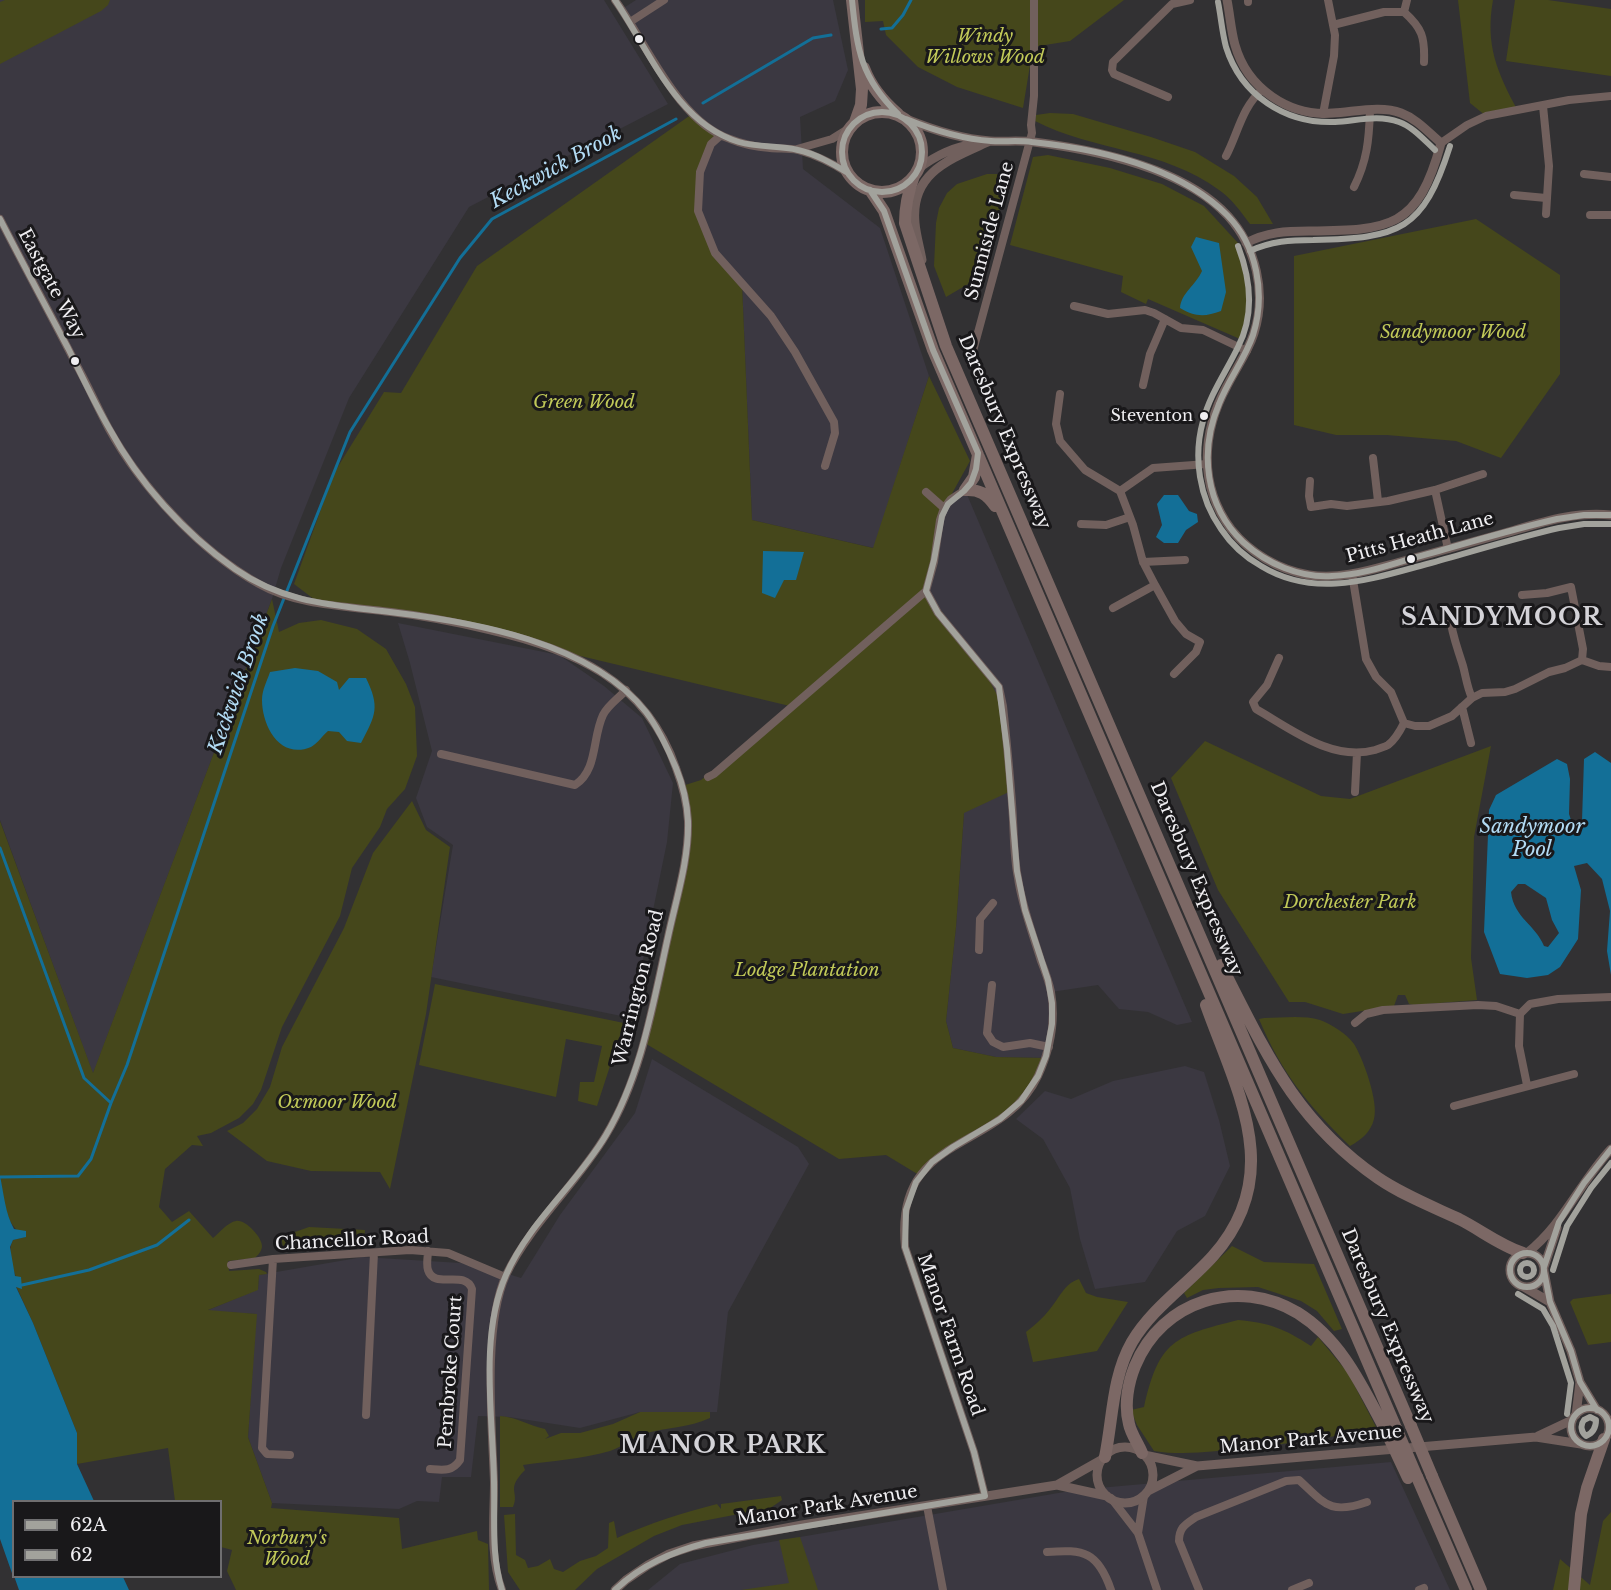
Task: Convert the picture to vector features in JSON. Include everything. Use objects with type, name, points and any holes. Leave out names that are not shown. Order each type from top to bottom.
[{"type":"main road","points":[[852,0],[857,47],[862,89],[861,105],[842,151],[843,162],[854,180],[870,190],[882,192],[894,190],[906,185],[917,172],[922,155],[921,141],[916,129],[883,101],[869,81],[857,47]]},
{"type":"main road","points":[[851,126],[864,115],[875,112],[887,111],[902,117]]},
{"type":"main road","name":"Daresbury Expressway","points":[[917,172],[908,192],[905,223],[946,346],[1481,1590]]},
{"type":"main road","name":"Daresbury Expressway","points":[[870,190],[885,211],[933,350],[1178,920],[1390,1428]]},
{"type":"main road","points":[[965,490],[974,477],[978,453]]},
{"type":"main road","points":[[965,490],[974,490],[988,495],[1024,560]]},
{"type":"main road","points":[[1167,856],[1264,1051],[1299,1105],[1327,1137],[1379,1179],[1460,1220],[1507,1248],[1525,1253]]},
{"type":"main road","points":[[1104,1458],[1123,1360],[1143,1327],[1228,1237],[1246,1202],[1251,1181],[1251,1142],[1244,1112],[1178,920]]},
{"type":"main road","points":[[1143,1454],[1129,1425],[1127,1393],[1132,1374],[1150,1338],[1166,1322],[1185,1309],[1209,1299],[1232,1295],[1278,1302],[1300,1314],[1323,1332],[1342,1354],[1390,1428],[1466,1590]]},
{"type":"main road","points":[[1574,1590],[1581,1514],[1587,1488],[1607,1436]]},
{"type":"street","points":[[615,0],[675,94],[692,114],[720,136],[769,148],[796,150],[827,160],[848,173]]},
{"type":"street","points":[[630,22],[664,0]]},
{"type":"street","name":"Sunniside Lane","points":[[970,362],[1030,142],[1034,96],[1034,0]]},
{"type":"street","points":[[1168,97],[1114,74],[1113,62],[1172,4],[1190,0]]},
{"type":"street","points":[[1227,0],[1235,46],[1246,69],[1262,90],[1286,105],[1302,111],[1323,114],[1392,111],[1410,117],[1441,143]]},
{"type":"street","points":[[1323,114],[1334,56],[1333,25],[1328,0]]},
{"type":"street","points":[[1404,12],[1407,0]]},
{"type":"street","points":[[1333,25],[1384,12],[1404,12],[1418,24],[1424,50],[1424,62]]},
{"type":"street","points":[[1226,156],[1244,112],[1262,90]]},
{"type":"street","points":[[1246,243],[1275,232],[1363,229],[1381,226],[1411,209],[1430,181],[1441,143],[1467,125],[1486,116],[1569,100],[1611,96]]},
{"type":"street","points":[[1543,106],[1548,145],[1546,214]]},
{"type":"street","points":[[1354,187],[1364,166],[1368,149],[1370,111]]},
{"type":"street","name":"Pitts Heath Lane","points":[[902,117],[952,135],[990,141],[1030,142],[1096,153],[1175,178],[1213,201],[1231,218],[1255,264],[1259,287],[1259,311],[1247,351],[1216,408],[1209,429],[1207,464],[1211,489],[1223,518],[1236,534],[1256,552],[1278,566],[1299,573],[1321,576],[1352,574],[1564,517],[1585,514],[1611,515]]},
{"type":"street","points":[[796,150],[832,139],[851,126]]},
{"type":"street","points":[[720,136],[711,144],[700,172],[698,210],[715,252],[771,316],[795,352],[834,422],[835,433],[825,466]]},
{"type":"street","points":[[932,308],[915,225],[914,210],[919,189],[927,177],[939,166],[990,141]]},
{"type":"street","name":"Pitts Heath Lane","points":[[917,172],[937,155],[957,147],[990,141]]},
{"type":"street","points":[[1584,174],[1611,177]]},
{"type":"street","points":[[1514,195],[1546,198]]},
{"type":"street","points":[[1590,215],[1611,215]]},
{"type":"street","name":"Eastgate Way","points":[[0,219],[111,433],[182,525],[211,551],[258,583],[299,600],[417,615],[507,634],[568,653],[596,668],[626,690],[641,706],[660,732],[675,763],[682,786]]},
{"type":"street","points":[[1074,306],[1108,314],[1144,310],[1181,328],[1203,330],[1247,351]]},
{"type":"street","points":[[1143,385],[1150,354],[1165,319]]},
{"type":"street","points":[[1060,394],[1056,424],[1060,441],[1084,470],[1120,492],[1143,562],[1174,621],[1186,634],[1200,642],[1196,652],[1174,674]]},
{"type":"street","points":[[1373,458],[1378,501]]},
{"type":"street","points":[[1120,492],[1153,468],[1207,464]]},
{"type":"street","points":[[1310,481],[1311,507],[1331,504],[1347,506],[1388,501],[1435,490],[1483,474]]},
{"type":"street","points":[[708,777],[766,730],[926,591],[944,508],[951,499],[965,490]]},
{"type":"street","points":[[1435,490],[1448,549]]},
{"type":"street","points":[[926,492],[944,508]]},
{"type":"street","points":[[1080,524],[1106,525],[1130,517]]},
{"type":"street","points":[[1143,562],[1185,560]]},
{"type":"street","points":[[1352,574],[1366,659],[1376,677],[1391,692],[1404,723]]},
{"type":"street","points":[[1113,608],[1155,585]]},
{"type":"street","points":[[1521,595],[1547,593],[1571,587],[1583,649],[1582,660]]},
{"type":"street","name":"Manor Farm Road","points":[[926,591],[938,613],[999,687],[1004,706],[1018,879],[1051,992],[1052,1032],[1049,1047],[1036,1079],[1017,1106],[941,1154],[919,1175],[905,1207],[903,1226],[905,1247],[974,1452],[985,1496]]},
{"type":"street","points":[[1450,615],[1450,626],[1472,698]]},
{"type":"street","points":[[1280,658],[1267,685],[1253,702],[1256,709],[1301,736],[1319,745],[1357,753],[1387,746],[1397,736],[1404,723]]},
{"type":"street","points":[[1404,723],[1429,726],[1452,716],[1472,698],[1482,693],[1505,692],[1582,660],[1599,666],[1611,667]]},
{"type":"street","points":[[441,754],[575,784],[583,779],[591,765],[603,715],[626,690]]},
{"type":"street","points":[[1462,707],[1471,743]]},
{"type":"street","points":[[1355,792],[1357,753]]},
{"type":"street","name":"Warrington Road","points":[[502,1590],[494,1559],[492,1382],[493,1333],[498,1303],[506,1277],[529,1238],[605,1138],[632,1075],[643,1042],[685,862],[688,819],[682,786]]},
{"type":"street","points":[[979,950],[980,919],[993,903]]},
{"type":"street","points":[[992,985],[987,1033],[993,1042],[1003,1047],[1030,1043],[1049,1047]]},
{"type":"street","points":[[1527,1085],[1519,1046],[1520,1014],[1530,1004],[1558,999],[1611,997]]},
{"type":"street","points":[[1354,1023],[1366,1014],[1383,1010],[1478,1005],[1496,1006],[1520,1014]]},
{"type":"street","points":[[1454,1106],[1574,1074]]},
{"type":"street","points":[[1550,1302],[1514,1280],[1510,1269],[1514,1259],[1541,1242],[1559,1222],[1584,1183],[1611,1149]]},
{"type":"street","points":[[1522,1286],[1537,1284],[1559,1222]]},
{"type":"street","name":"Chancellor Road","points":[[231,1265],[273,1259],[410,1250],[448,1253],[506,1277]]},
{"type":"street","name":"Pembroke Court","points":[[428,1251],[427,1268],[433,1276],[438,1279],[466,1281],[472,1289],[460,1460],[456,1466],[448,1470],[430,1469]]},
{"type":"street","points":[[366,1415],[374,1253]]},
{"type":"street","points":[[1525,1253],[1540,1258],[1550,1302],[1571,1351],[1580,1382],[1598,1410],[1604,1414],[1608,1424],[1607,1436],[1593,1446],[1581,1444],[1571,1431],[1580,1382]]},
{"type":"street","points":[[273,1259],[262,1448],[267,1454],[290,1455]]},
{"type":"street","points":[[1574,1417],[1585,1409],[1611,1411]]},
{"type":"street","name":"Manor Park Avenue","points":[[1536,1437],[1574,1417]]},
{"type":"street","name":"Manor Park Avenue","points":[[1143,1454],[1197,1466],[1536,1437],[1581,1444]]},
{"type":"street","points":[[1138,1533],[1146,1493],[1153,1476],[1152,1468],[1143,1454],[1127,1447],[1118,1448],[1104,1458],[1099,1466],[1099,1482],[1138,1533],[1157,1590]]},
{"type":"street","name":"Manor Park Avenue","points":[[615,1590],[648,1565],[669,1554],[693,1546],[802,1525],[1057,1485],[1104,1458]]},
{"type":"street","name":"Manor Park Avenue","points":[[1146,1493],[1197,1466]]},
{"type":"street","points":[[1199,1590],[1179,1541],[1179,1532],[1183,1526],[1196,1516],[1286,1480],[1299,1480],[1326,1504],[1348,1509],[1367,1502]]},
{"type":"street","name":"Manor Park Avenue","points":[[1057,1485],[1109,1497]]},
{"type":"street","points":[[1109,1497],[1128,1502],[1146,1493]]},
{"type":"street","points":[[927,1506],[943,1590]]},
{"type":"street","points":[[1047,1552],[1070,1551],[1085,1554],[1099,1563],[1111,1590]]},
{"type":"street","points":[[1292,1590],[1309,1582]]},
{"type":"shaded area","points":[[0,0],[604,0],[668,104],[469,207],[349,398],[281,568],[272,599],[93,1074],[0,820]]},
{"type":"shaded area","points":[[636,0],[833,0],[848,70],[835,101],[800,117],[803,169],[880,228],[929,376],[874,548],[752,520],[742,283],[715,253],[698,211],[692,114],[622,9]]},
{"type":"shaded area","points":[[965,490],[1192,1022],[1177,1025],[1148,1012],[1119,1009],[1098,985],[1051,992],[1046,1058],[996,1057],[953,1048],[946,1021],[956,927],[964,813],[926,591],[944,508]]},
{"type":"shaded area","points":[[398,623],[559,655],[604,686],[642,718],[673,783],[667,842],[631,1018],[431,977],[453,845],[427,827],[416,798],[432,751]]},
{"type":"shaded area","points":[[652,1059],[798,1147],[809,1164],[728,1312],[717,1412],[640,1412],[580,1428],[509,1417],[478,1416],[471,1477],[442,1477],[439,1502],[417,1501],[399,1509],[272,1503],[248,1437],[256,1314],[206,1311],[258,1289],[259,1275],[363,1257],[477,1264],[521,1278],[560,1215],[635,1113]]},
{"type":"shaded area","points":[[1185,1066],[1204,1072],[1230,1166],[1205,1216],[1177,1231],[1145,1282],[1095,1289],[1080,1239],[1070,1188],[1043,1139],[1016,1119],[1045,1091],[1071,1099],[1113,1081]]},
{"type":"shaded area","points":[[1391,1462],[1450,1590],[648,1590],[680,1564],[753,1545],[1076,1490]]},
{"type":"green space","points":[[5,0],[110,0],[101,11],[0,64],[0,2]]},
{"type":"green space","name":"Windy Willows Wood","points":[[865,0],[1124,0],[1070,41],[1033,47],[1023,108],[957,87],[918,67],[886,35],[883,21],[865,22]]},
{"type":"green space","points":[[1458,0],[1493,0],[1492,45],[1504,84],[1518,111],[1486,116],[1470,103]]},
{"type":"green space","points":[[1515,0],[1548,0],[1611,9],[1611,76],[1506,61]]},
{"type":"green space","points":[[692,114],[720,136],[711,144],[700,172],[698,211],[715,253],[742,283],[752,520],[873,548],[929,376],[970,461],[944,508],[926,591],[978,659],[1003,706],[1011,791],[964,813],[956,927],[946,1021],[953,1048],[996,1057],[1046,1058],[1017,1106],[919,1175],[886,1155],[839,1159],[643,1042],[685,862],[688,819],[682,786],[701,780],[794,707],[568,653],[507,634],[319,603],[294,584],[334,473],[384,392],[401,393],[477,266]]},
{"type":"green space","points":[[1073,114],[1195,152],[1234,176],[1257,197],[1273,224],[1250,224],[1223,193],[1198,176],[1175,166],[1080,139],[1035,121],[1036,115]]},
{"type":"green space","points":[[1048,155],[1110,168],[1162,184],[1204,206],[1238,243],[1246,272],[1250,291],[1248,319],[1240,339],[1148,299],[1146,304],[1121,292],[1123,276],[1010,245],[1033,157]]},
{"type":"green space","points":[[987,174],[1008,174],[993,239],[977,251],[982,266],[980,277],[946,297],[934,266],[939,208],[947,193],[957,184]]},
{"type":"green space","name":"Sandymoor Wood","points":[[1476,219],[1560,275],[1560,374],[1501,458],[1456,441],[1387,435],[1336,435],[1294,425],[1294,256]]},
{"type":"green space","name":"Norbury's Wood","points":[[272,599],[279,632],[299,623],[321,620],[357,629],[386,649],[406,684],[415,707],[417,756],[405,789],[387,809],[380,827],[352,868],[340,916],[282,1027],[261,1090],[253,1104],[239,1118],[211,1133],[197,1136],[203,1146],[192,1145],[165,1169],[159,1207],[172,1222],[189,1211],[213,1238],[230,1223],[240,1221],[252,1229],[261,1242],[260,1253],[255,1258],[228,1261],[229,1271],[259,1269],[266,1272],[267,1274],[259,1275],[258,1290],[208,1310],[257,1314],[248,1437],[272,1503],[271,1508],[399,1518],[402,1549],[477,1531],[478,1540],[488,1544],[489,1590],[236,1590],[227,1571],[232,1550],[222,1547],[222,1500],[175,1500],[168,1448],[77,1464],[77,1433],[16,1286],[22,1288],[12,1264],[11,1246],[13,1240],[25,1237],[12,1225],[8,1217],[0,1176],[0,821],[93,1073]]},
{"type":"green space","name":"Dorchester Park","points":[[1205,741],[1321,796],[1350,799],[1491,746],[1474,837],[1471,958],[1477,1000],[1414,1005],[1409,1004],[1405,995],[1398,995],[1394,1006],[1343,1014],[1305,1002],[1289,1002],[1218,890],[1171,778]]},
{"type":"green space","name":"Oxmoor Wood","points":[[412,801],[426,830],[450,847],[426,1014],[390,1189],[380,1172],[311,1171],[267,1161],[227,1131],[243,1123],[257,1109],[270,1087],[282,1047],[344,928],[373,853]]},
{"type":"green space","points":[[435,984],[624,1023],[597,1106],[578,1101],[580,1082],[594,1082],[602,1046],[566,1039],[556,1097],[419,1065]]},
{"type":"green space","points":[[1313,1018],[1329,1024],[1351,1040],[1366,1069],[1374,1102],[1373,1124],[1362,1138],[1350,1146],[1321,1117],[1297,1088],[1268,1039],[1259,1019]]},
{"type":"green space","points":[[309,1227],[365,1230],[364,1244],[289,1251],[283,1247],[281,1237]]},
{"type":"green space","points":[[1232,1246],[1264,1262],[1314,1264],[1342,1329],[1334,1331],[1317,1311],[1301,1301],[1258,1287],[1203,1290],[1187,1298],[1184,1293]]},
{"type":"green space","points":[[1079,1279],[1086,1293],[1128,1302],[1097,1351],[1033,1362],[1026,1332],[1045,1315],[1066,1288]]},
{"type":"green space","points":[[1611,1294],[1611,1342],[1588,1345],[1570,1302],[1573,1299]]},
{"type":"green space","points":[[1238,1320],[1276,1327],[1311,1346],[1318,1337],[1348,1373],[1376,1427],[1296,1442],[1212,1452],[1154,1451],[1137,1425],[1131,1410],[1144,1407],[1156,1367],[1164,1354],[1173,1344],[1185,1337]]},
{"type":"green space","points":[[640,1412],[710,1412],[710,1418],[694,1424],[647,1433],[615,1449],[599,1454],[523,1465],[525,1470],[514,1486],[513,1507],[500,1507],[500,1416],[545,1429],[549,1436],[545,1439],[561,1433],[580,1433],[613,1424]]},
{"type":"green space","points":[[781,1496],[782,1500],[766,1511],[682,1525],[654,1536],[597,1569],[575,1590],[520,1590],[508,1572],[504,1515],[515,1514],[516,1555],[525,1560],[528,1568],[538,1566],[550,1559],[554,1569],[563,1572],[608,1548],[609,1523],[614,1521],[617,1538],[666,1519],[717,1504],[721,1509],[721,1504]]},
{"type":"green space","points":[[1611,1512],[1611,1590],[1553,1590],[1560,1559],[1590,1585],[1603,1521]]},
{"type":"green space","points":[[800,1537],[818,1590],[741,1590],[789,1583],[779,1540]]},
{"type":"water","points":[[1196,237],[1219,243],[1226,292],[1221,311],[1210,314],[1190,313],[1180,308],[1183,298],[1202,271],[1191,247]]},
{"type":"water","points":[[1164,495],[1178,495],[1189,511],[1197,514],[1198,522],[1186,530],[1178,543],[1164,543],[1156,537],[1162,525],[1157,504]]},
{"type":"water","points":[[763,551],[804,552],[796,580],[784,580],[775,598],[762,593]]},
{"type":"water","points":[[295,668],[318,671],[337,682],[339,690],[349,678],[366,678],[375,704],[373,718],[361,743],[347,741],[339,732],[328,731],[313,746],[300,750],[290,749],[275,738],[265,720],[262,700],[264,689],[270,672]]},
{"type":"water","name":"Sandymoor Pool","points":[[1595,752],[1611,763],[1611,975],[1607,951],[1610,911],[1602,879],[1587,863],[1574,866],[1581,890],[1578,939],[1560,967],[1548,975],[1527,978],[1500,974],[1484,932],[1489,810],[1496,795],[1557,759],[1567,764],[1570,779],[1569,814],[1572,823],[1580,829],[1584,759]],"holes":[[[1518,884],[1525,884],[1546,898],[1552,920],[1559,933],[1548,947],[1544,946],[1520,915],[1513,901],[1511,892]]]},
{"type":"water","points":[[0,1176],[11,1223],[14,1229],[26,1231],[26,1237],[13,1240],[10,1247],[15,1276],[21,1277],[22,1289],[16,1287],[33,1323],[77,1433],[77,1464],[94,1500],[12,1500],[12,1573],[0,1539]]},
{"type":"water","points":[[15,1578],[123,1578],[129,1590],[19,1590]]},
{"type":"waterway","name":"Keckwick Brook","points":[[881,29],[892,28],[903,15],[911,0]]},
{"type":"waterway","name":"Keckwick Brook","points":[[703,103],[813,38],[831,35]]},
{"type":"waterway","name":"Keckwick Brook","points":[[0,1177],[78,1176],[91,1159],[127,1065],[273,626],[350,432],[460,258],[492,219],[676,119]]},
{"type":"waterway","points":[[0,848],[84,1078],[111,1103]]},
{"type":"waterway","points":[[22,1285],[89,1270],[157,1245],[189,1220]]},
{"type":"transit line","name":"62A","points":[[615,0],[666,83],[698,119],[717,132],[739,142],[791,148],[824,160],[848,173]]},
{"type":"transit line","name":"62A","points":[[852,0],[856,34],[863,62],[876,88],[898,114]]},
{"type":"transit line","name":"62","points":[[1218,2],[1226,47],[1233,64],[1242,79],[1267,103],[1282,112],[1317,121],[1335,122],[1383,118],[1399,122],[1409,127],[1435,150]]},
{"type":"transit line","name":"62A","points":[[882,112],[897,115],[910,124],[919,137],[922,152],[919,167],[910,180],[897,189],[882,192],[867,189],[854,180],[845,167],[842,152],[845,137],[854,124],[867,115],[882,112]]},
{"type":"transit line","name":"62A","points":[[906,119],[958,136],[991,141],[1027,141],[1058,145],[1084,149],[1136,163],[1185,184],[1207,198],[1237,227],[1252,255],[1259,303],[1250,344],[1223,395],[1213,422],[1209,440],[1209,477],[1213,495],[1230,528],[1252,550],[1273,563],[1308,575],[1353,574],[1557,519],[1584,515],[1611,515]]},
{"type":"transit line","name":"62","points":[[1250,251],[1281,242],[1367,236],[1387,232],[1404,224],[1418,213],[1429,196],[1450,146]]},
{"type":"transit line","name":"62A","points":[[615,1590],[635,1573],[658,1560],[706,1543],[985,1496],[974,1452],[905,1247],[906,1210],[916,1182],[932,1162],[1000,1119],[1021,1101],[1038,1076],[1046,1056],[1052,1024],[1052,1003],[1048,980],[1025,910],[1017,871],[1007,749],[999,687],[938,613],[926,591],[942,516],[948,504],[971,483],[978,453],[933,350],[884,211],[870,190]]},
{"type":"transit line","name":"62A","points":[[0,219],[121,448],[164,506],[216,555],[253,580],[291,596],[329,604],[458,622],[529,640],[563,652],[595,668],[623,688],[646,712],[663,739],[678,774],[687,808],[688,834],[685,861],[646,1034],[638,1060],[619,1111],[606,1135],[527,1238],[506,1275],[498,1299],[490,1350],[490,1377],[495,1550],[502,1590]]},
{"type":"transit line","name":"62","points":[[1238,246],[1248,284],[1247,322],[1238,347],[1206,411],[1200,435],[1198,463],[1203,491],[1214,517],[1229,540],[1249,559],[1281,576],[1302,582],[1343,583],[1385,575],[1559,528],[1584,524],[1610,524]]},
{"type":"transit line","name":"62A","points":[[1544,1267],[1559,1222],[1584,1183],[1611,1149]]},
{"type":"transit line","name":"62","points":[[1553,1270],[1567,1226],[1591,1188],[1611,1163]]},
{"type":"transit line","name":"62A","points":[[1527,1253],[1539,1258],[1544,1270],[1539,1282],[1527,1287],[1515,1282],[1510,1270],[1515,1258],[1527,1253]]},
{"type":"transit line","name":"62","points":[[1524,1263],[1530,1263],[1534,1270],[1530,1277],[1524,1277],[1520,1273],[1520,1267],[1524,1263]]},
{"type":"transit line","name":"62A","points":[[1544,1271],[1550,1302],[1571,1351],[1580,1382],[1597,1410]]},
{"type":"transit line","name":"62","points":[[1518,1294],[1543,1309],[1553,1326],[1571,1383],[1567,1414]]},
{"type":"transit line","name":"62A","points":[[1590,1408],[1603,1414],[1609,1427],[1603,1440],[1590,1446],[1577,1440],[1571,1427],[1577,1414],[1590,1408]]},
{"type":"transit line","name":"62","points":[[1590,1417],[1596,1420],[1595,1425],[1586,1436],[1582,1430],[1582,1424],[1590,1417]]},
{"type":"place","name":"Steventon","points":[[1204,416]]},
{"type":"district","name":"SANDYMOOR","points":[[1502,618]]},
{"type":"district","name":"MANOR PARK","points":[[723,1446]]},
{"type":"park label","name":"Green Wood","points":[[584,403]]},
{"type":"park label","name":"Lodge Plantation","points":[[807,971]]}]
